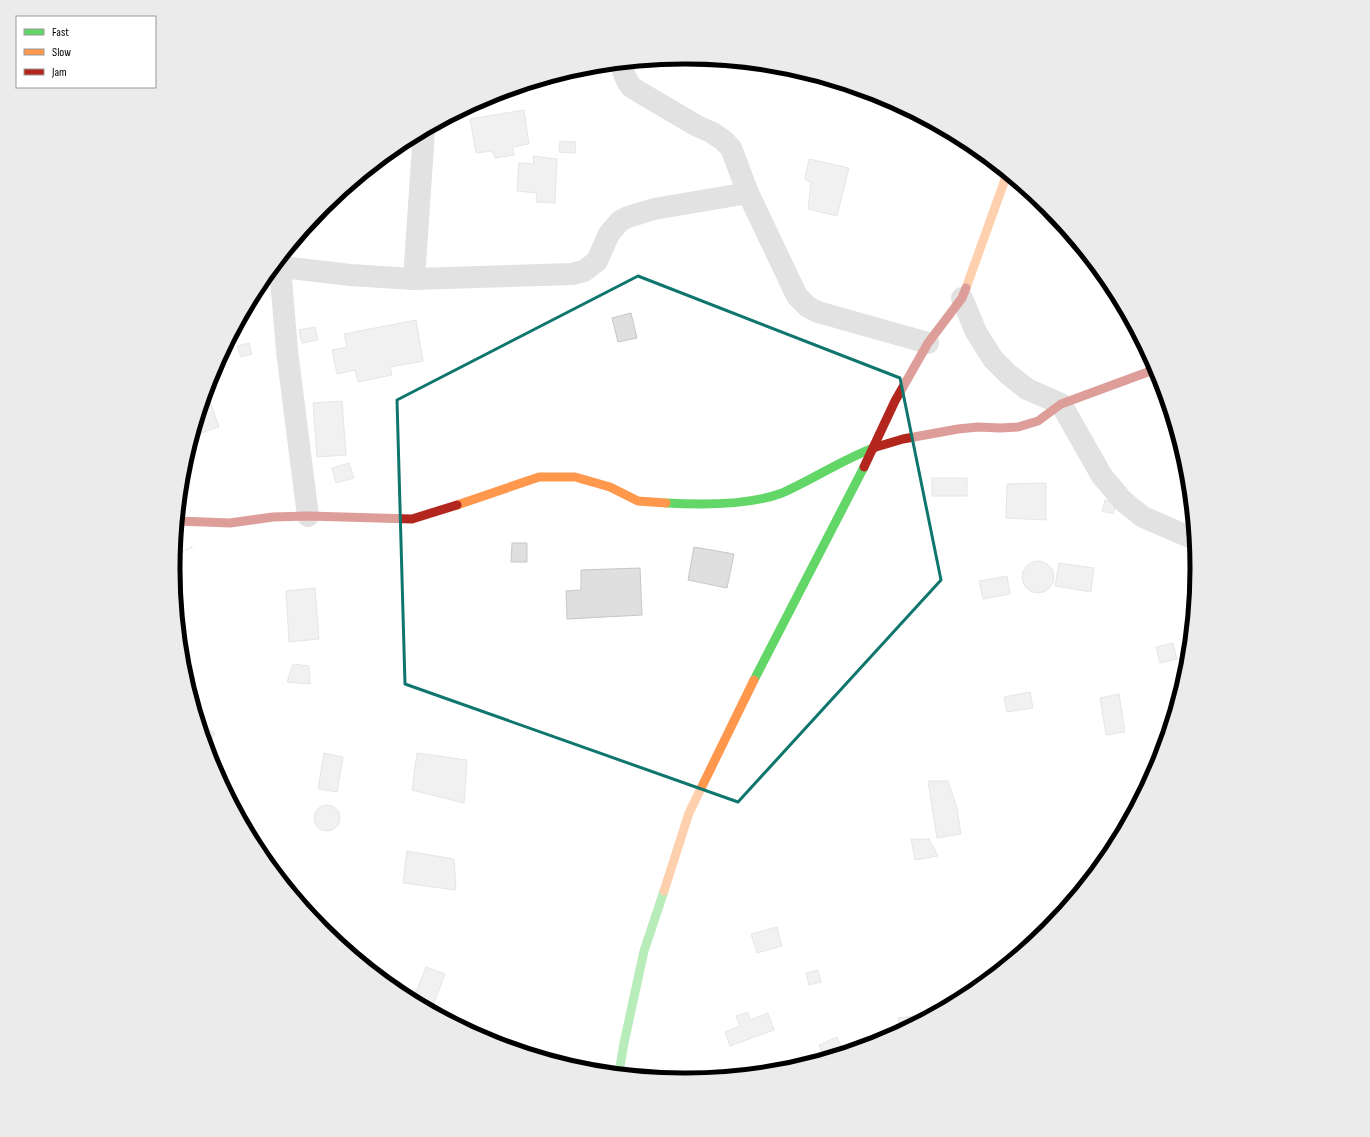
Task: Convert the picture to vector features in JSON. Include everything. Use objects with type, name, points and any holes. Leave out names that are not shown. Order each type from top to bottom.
[{"type":"street","points":[[622,68],[626,79],[632,86],[697,126],[712,132],[731,148],[748,193],[797,296],[808,307],[818,312],[928,343]]},
{"type":"street","points":[[414,279],[424,138]]},
{"type":"street","points":[[620,1069],[644,951],[689,814],[759,669],[874,448],[895,401],[928,343],[962,298],[1005,179]]},
{"type":"street","points":[[281,267],[350,275],[414,279],[572,274],[584,271],[597,261],[609,234],[628,216],[654,209],[748,193]]},
{"type":"street","points":[[278,272],[308,516]]},
{"type":"street","points":[[962,298],[976,332],[993,359],[1008,374],[1027,389],[1061,404],[1102,476],[1123,501],[1143,517],[1188,536]]},
{"type":"street","points":[[183,521],[230,523],[274,517],[308,516],[412,519],[434,513],[491,492],[539,477],[575,477],[610,487],[638,501],[708,504],[756,500],[781,493],[874,448],[903,439],[942,431],[978,427],[1018,427],[1038,421],[1061,404],[1149,371]]},
{"type":"highlighted area","points":[[638,276],[900,378],[941,580],[738,802],[405,684],[397,400]]},
{"type":"building","points":[[524,110],[529,144],[513,147],[514,155],[495,158],[492,151],[476,153],[470,119]]},
{"type":"building","points":[[560,141],[576,142],[575,153],[559,152]]},
{"type":"building","points":[[533,156],[557,159],[555,203],[536,202],[537,193],[517,191],[519,163],[534,164]]},
{"type":"building","points":[[809,159],[849,168],[837,216],[808,209],[811,183],[805,179]]},
{"type":"building","points":[[631,313],[637,338],[618,342],[612,318]]},
{"type":"building","points":[[416,320],[423,361],[390,367],[392,375],[358,382],[355,370],[337,374],[332,350],[347,347],[344,334]]},
{"type":"building","points":[[315,327],[318,340],[302,343],[299,330]]},
{"type":"building","points":[[249,343],[252,354],[241,357],[237,346]]},
{"type":"building","points":[[209,400],[219,427],[201,433],[200,430]]},
{"type":"building","points":[[342,401],[346,455],[317,457],[313,403]]},
{"type":"building","points":[[349,463],[354,478],[336,483],[332,468]]},
{"type":"building","points":[[932,478],[967,478],[967,496],[932,496]]},
{"type":"building","points":[[1046,483],[1046,520],[1006,518],[1007,484]]},
{"type":"building","points":[[1105,500],[1116,503],[1113,514],[1102,511]]},
{"type":"building","points":[[512,543],[527,543],[527,562],[511,562]]},
{"type":"building","points":[[694,547],[734,554],[727,588],[688,580]]},
{"type":"building","points":[[1035,561],[1041,561],[1051,568],[1054,577],[1053,583],[1047,590],[1041,593],[1035,593],[1025,586],[1022,580],[1022,574],[1029,564]]},
{"type":"building","points":[[1059,563],[1094,568],[1091,592],[1055,586]]},
{"type":"building","points":[[640,568],[642,615],[567,619],[566,591],[581,590],[581,570]]},
{"type":"building","points":[[1007,576],[1010,594],[983,599],[979,581]]},
{"type":"building","points":[[315,588],[319,639],[289,642],[286,591]]},
{"type":"building","points":[[1173,643],[1177,659],[1160,663],[1156,647]]},
{"type":"building","points":[[293,664],[309,666],[310,684],[287,682]]},
{"type":"building","points":[[1030,692],[1033,708],[1007,712],[1004,697]]},
{"type":"building","points":[[1119,694],[1125,732],[1106,735],[1100,698]]},
{"type":"building","points":[[206,728],[215,733],[211,741]]},
{"type":"building","points":[[324,753],[343,757],[337,792],[318,789]]},
{"type":"building","points":[[417,753],[467,760],[464,803],[412,790]]},
{"type":"building","points":[[928,781],[948,781],[957,808],[961,834],[937,838]]},
{"type":"building","points":[[327,805],[336,809],[340,818],[336,827],[327,831],[318,827],[314,818],[318,809]]},
{"type":"building","points":[[911,839],[929,839],[938,856],[915,860]]},
{"type":"building","points":[[407,851],[454,859],[456,890],[403,883]]},
{"type":"building","points":[[777,927],[782,946],[757,953],[751,934]]},
{"type":"building","points":[[426,967],[445,974],[433,1005],[415,994]]},
{"type":"building","points":[[818,970],[821,982],[809,985],[806,973]]},
{"type":"building","points":[[748,1012],[750,1020],[768,1013],[774,1030],[730,1046],[725,1032],[740,1026],[736,1016]]},
{"type":"building","points":[[918,1016],[900,1025],[898,1018]]},
{"type":"building","points":[[837,1037],[842,1048],[822,1054],[819,1045]]},
{"type":"traffic: fast","points":[[666,503],[725,503],[769,497],[782,493],[852,457],[876,447]]},
{"type":"traffic: fast","points":[[754,680],[864,467]]},
{"type":"traffic: fast","points":[[620,1069],[644,951],[664,891]]},
{"type":"traffic: slow","points":[[966,288],[1005,179]]},
{"type":"traffic: slow","points":[[457,505],[539,477],[575,477],[610,487],[638,501],[666,503]]},
{"type":"traffic: slow","points":[[664,891],[689,813],[754,680]]},
{"type":"traffic: jam","points":[[864,467],[895,401],[928,343],[962,298],[966,288]]},
{"type":"traffic: jam","points":[[876,447],[903,439],[958,429],[978,427],[1018,427],[1038,421],[1061,404],[1149,371]]},
{"type":"traffic: jam","points":[[183,521],[230,523],[273,517],[308,516],[412,519],[457,505]]}]
